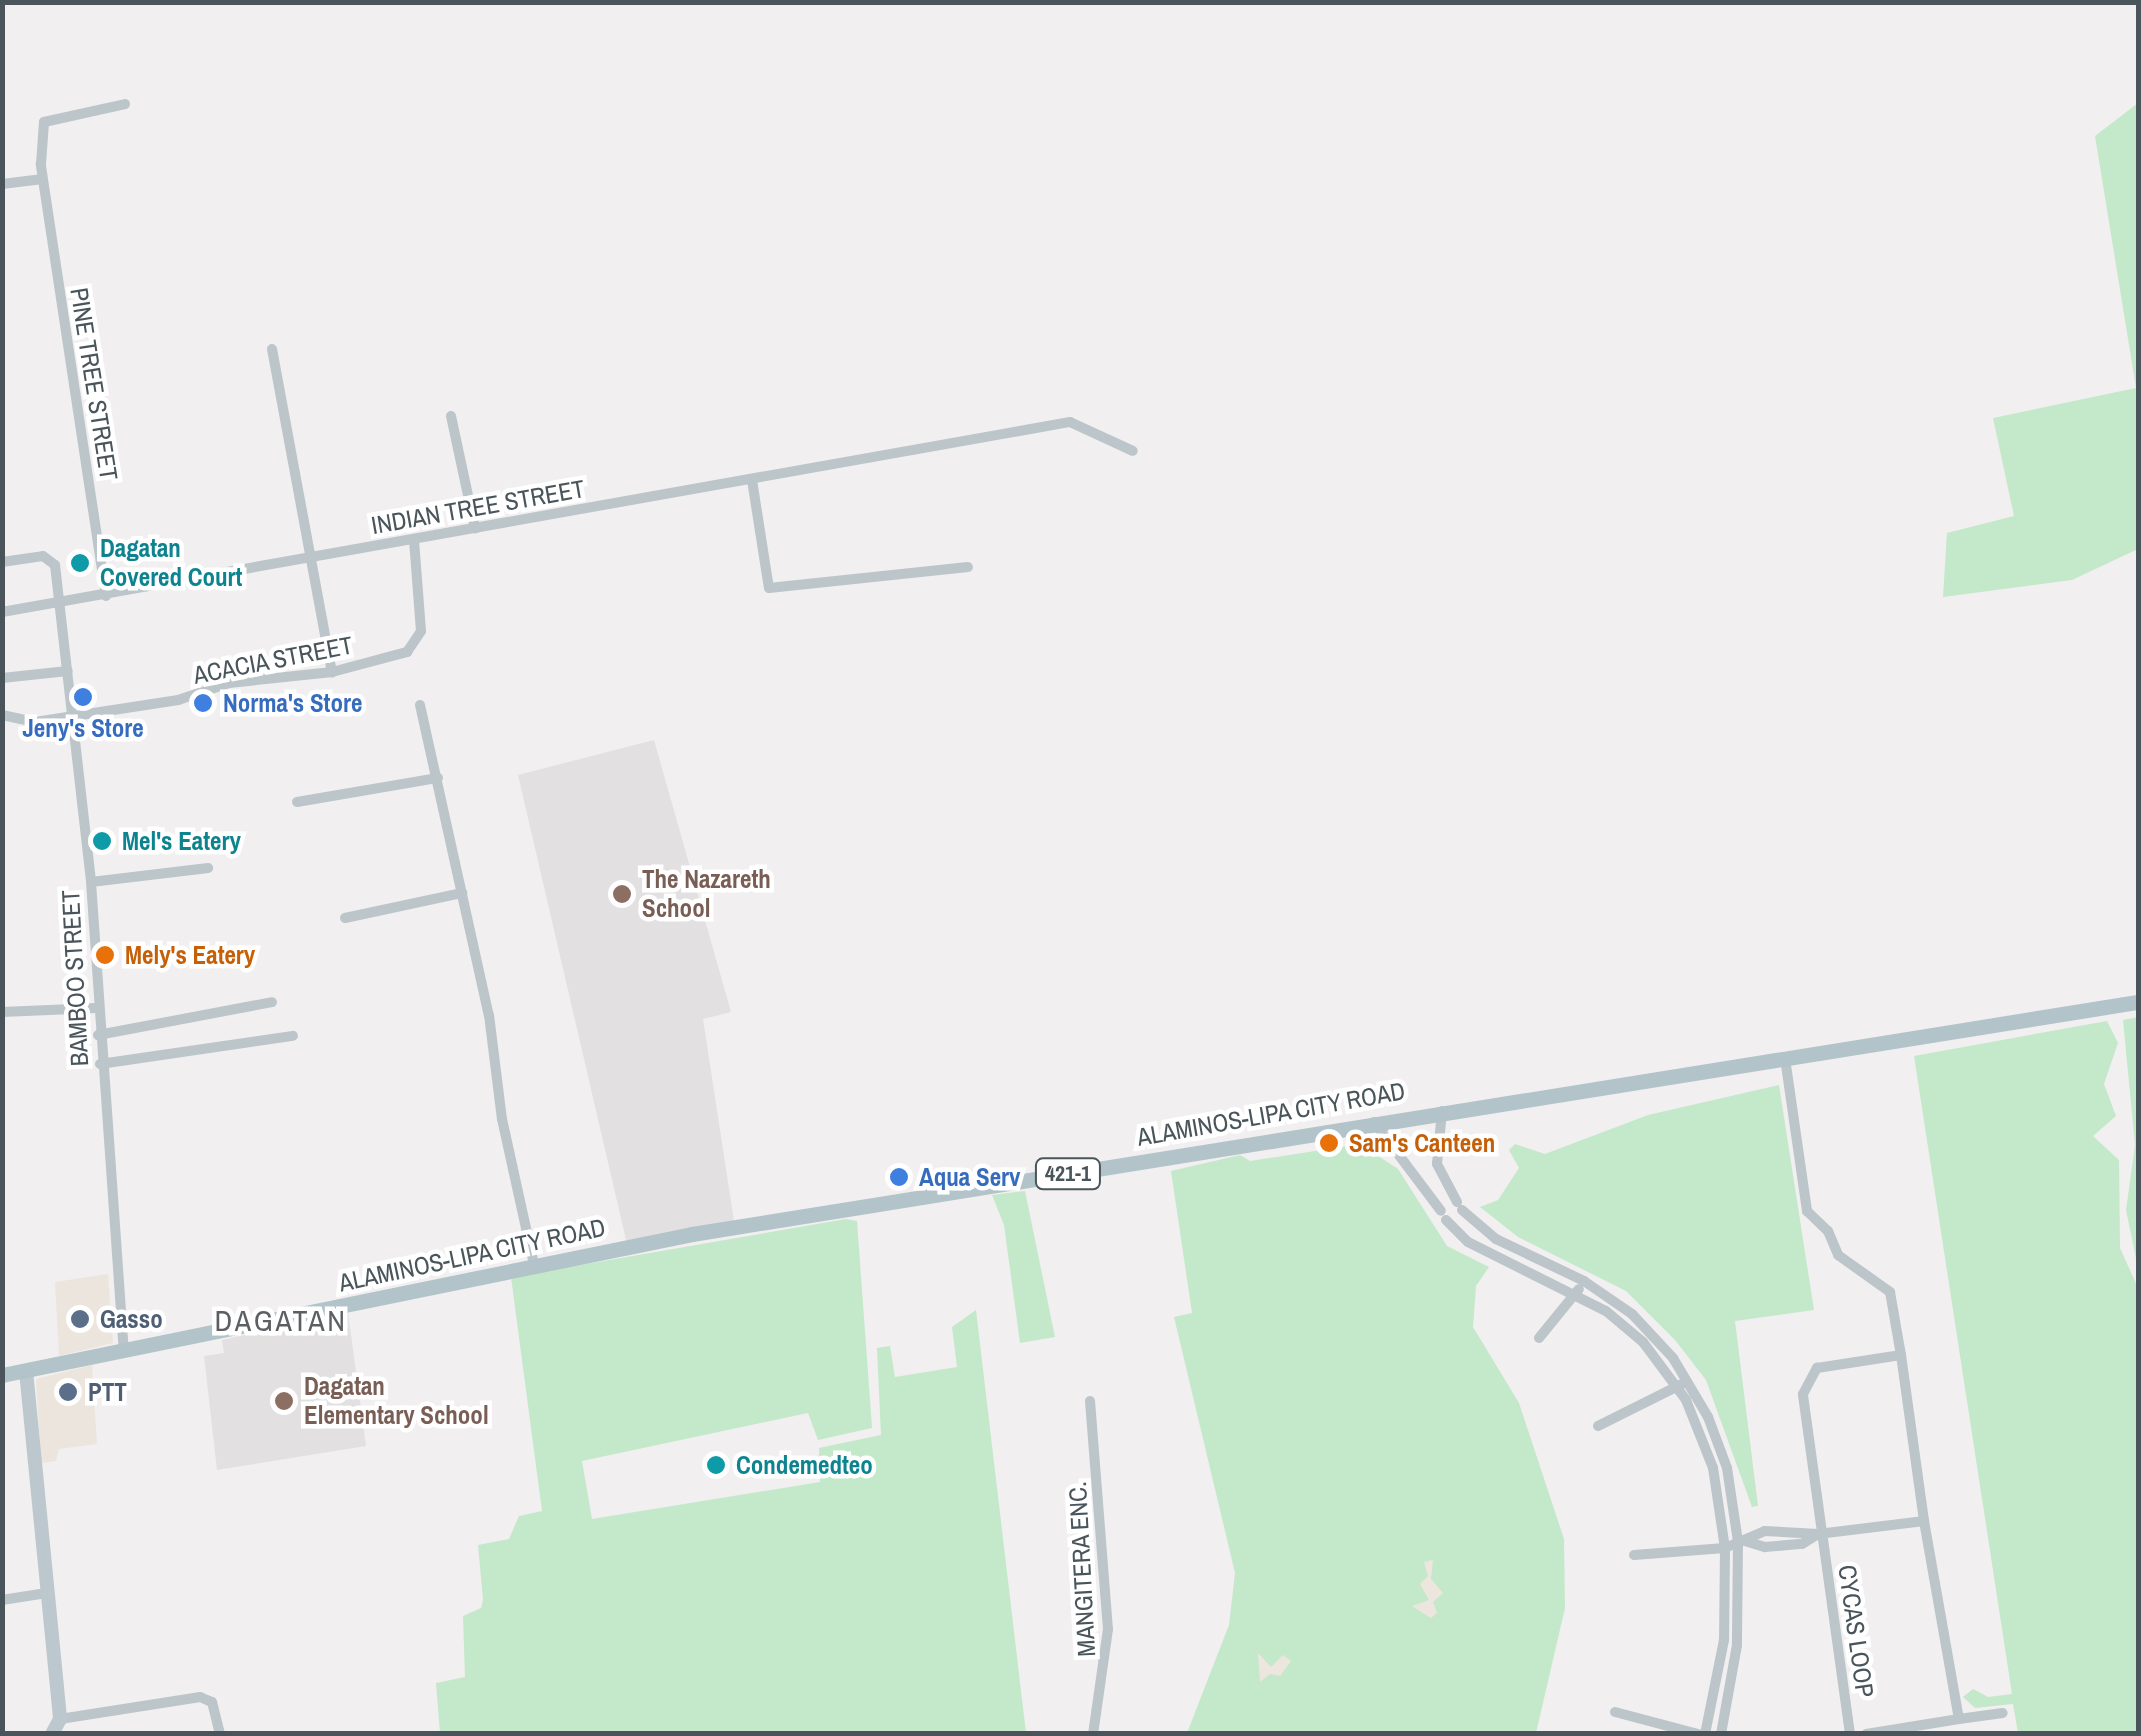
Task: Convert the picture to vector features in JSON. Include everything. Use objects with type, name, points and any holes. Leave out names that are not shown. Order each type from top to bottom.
[{"type":"main road","name":"ALAMINOS-LIPA CITY ROAD","points":[[2,1376],[534,1265],[1374,1121],[2138,1002]]},
{"type":"street","name":"PINE TREE STREET","points":[[106,596],[42,179],[44,122],[125,104]]},
{"type":"street","points":[[2,184],[42,179]]},
{"type":"street","points":[[272,349],[332,672]]},
{"type":"street","points":[[450,416],[475,528]]},
{"type":"street","name":"INDIAN TREE STREET","points":[[2,612],[1070,422],[1134,451]]},
{"type":"street","points":[[752,480],[768,588],[968,567]]},
{"type":"street","name":"ACACIA STREET","points":[[2,716],[35,722],[178,700],[242,681],[332,672],[418,645],[414,540]]},
{"type":"street","name":"BAMBOO STREET","points":[[2,562],[51,557],[60,604],[91,882],[96,1008],[124,1350]]},
{"type":"street","points":[[2,678],[68,671]]},
{"type":"street","points":[[420,705],[462,893],[534,1265]]},
{"type":"street","points":[[296,802],[438,778]]},
{"type":"street","points":[[91,882],[208,868]]},
{"type":"street","points":[[345,918],[462,893]]},
{"type":"street","points":[[98,1034],[272,1002]]},
{"type":"street","points":[[2,1012],[96,1008]]},
{"type":"street","points":[[100,1064],[293,1036]]},
{"type":"street","points":[[1785,1058],[1804,1204],[1828,1231],[1838,1256],[1890,1292],[1959,1719]]},
{"type":"street","points":[[1442,1111],[1436,1154],[1459,1206],[1496,1239],[1580,1286],[1643,1342],[1683,1383],[1724,1458],[1741,1541],[1737,1646],[1721,1734]]},
{"type":"street","points":[[1374,1121],[1443,1216],[1482,1250],[1580,1286]]},
{"type":"street","points":[[1432,1198],[1449,1188]]},
{"type":"street","points":[[1538,1338],[1580,1286]]},
{"type":"street","name":"CYCAS LOOP","points":[[1850,1734],[1803,1394],[1806,1379],[1826,1366],[1901,1354]]},
{"type":"street","points":[[26,1371],[60,1719],[52,1734]]},
{"type":"street","points":[[1598,1426],[1683,1383]]},
{"type":"street","points":[[1615,1712],[1702,1734],[1724,1640],[1725,1548],[1713,1468],[1683,1383]]},
{"type":"street","name":"MANGITERA ENC.","points":[[1090,1400],[1108,1630],[1093,1734]]},
{"type":"street","points":[[1821,1534],[1924,1520]]},
{"type":"street","name":"CYCAS LOOP","points":[[1741,1541],[1765,1547],[1802,1544],[1821,1534]]},
{"type":"street","points":[[1634,1555],[1725,1548],[1741,1541]]},
{"type":"street","points":[[2,1600],[46,1593]]},
{"type":"street","points":[[60,1719],[200,1697],[212,1702],[220,1734]]},
{"type":"street","points":[[1866,1734],[2003,1713]]},
{"type":"shaded area","name":"The Nazareth School","points":[[654,740],[731,1012],[703,1019],[734,1221],[627,1244],[518,775]]},
{"type":"shaded area","points":[[108,1274],[113,1343],[59,1356],[55,1282]]},
{"type":"shaded area","name":"Dagatan Elementary School","points":[[348,1312],[366,1446],[217,1470],[204,1356],[224,1353],[222,1340]]},
{"type":"shaded area","points":[[92,1365],[97,1444],[59,1449],[56,1461],[41,1463],[36,1379]]},
{"type":"green space","points":[[2138,103],[2138,549],[2072,580],[1943,597],[1947,533],[2014,516],[1993,418],[2136,388],[2095,136]]},
{"type":"green space","points":[[2138,1017],[2138,1268],[2126,1210],[2135,1145],[2123,1020]]},
{"type":"green space","points":[[2107,1021],[2118,1043],[2104,1084],[2116,1116],[2093,1136],[2119,1160],[2120,1248],[2138,1288],[2138,1733],[2018,1733],[2013,1704],[1975,1708],[1963,1697],[1973,1689],[1988,1697],[2012,1694],[1914,1056]]},
{"type":"green space","points":[[1779,1085],[1814,1310],[1735,1321],[1758,1506],[1752,1507],[1706,1380],[1675,1340],[1626,1291],[1518,1237],[1480,1207],[1498,1200],[1519,1168],[1509,1150],[1515,1144],[1545,1154],[1648,1115]]},
{"type":"green space","points":[[1360,1144],[1398,1169],[1447,1246],[1489,1267],[1476,1286],[1473,1327],[1519,1403],[1564,1539],[1565,1608],[1536,1733],[1187,1733],[1229,1625],[1235,1573],[1174,1317],[1192,1313],[1171,1171],[1240,1155],[1250,1161]]},
{"type":"green space","points":[[1025,1191],[1055,1337],[1020,1343],[1004,1225],[992,1195]]},
{"type":"green space","points":[[846,1219],[857,1221],[872,1428],[818,1440],[808,1413],[582,1461],[592,1519],[820,1482],[819,1448],[881,1435],[877,1348],[890,1346],[895,1377],[957,1367],[952,1327],[976,1310],[1026,1733],[440,1733],[436,1683],[465,1677],[463,1616],[481,1608],[483,1600],[478,1545],[509,1539],[519,1516],[542,1511],[511,1277]]},
{"type":"sand","points":[[1433,1560],[1431,1579],[1443,1593],[1433,1602],[1437,1613],[1431,1618],[1412,1606],[1429,1600],[1420,1584],[1428,1576],[1424,1562]]},
{"type":"sand","points":[[1258,1653],[1271,1667],[1283,1655],[1291,1661],[1280,1676],[1270,1674],[1260,1682]]},
{"type":"place","name":"Dagatan Covered Court","points":[[80,563]]},
{"type":"place","name":"Jeny's Store","points":[[83,697]]},
{"type":"place","name":"Norma's Store","points":[[203,703]]},
{"type":"place","name":"Mel's Eatery","points":[[102,841]]},
{"type":"place","name":"The Nazareth School","points":[[622,894]]},
{"type":"place","name":"Mely's Eatery","points":[[105,955]]},
{"type":"place","name":"Sam's Canteen","points":[[1329,1143]]},
{"type":"place","name":"Aqua Serv","points":[[899,1177]]},
{"type":"place","name":"Gasso","points":[[80,1319]]},
{"type":"place","name":"PTT","points":[[68,1392]]},
{"type":"place","name":"Dagatan Elementary School","points":[[284,1401]]},
{"type":"place","name":"Condemedteo","points":[[716,1465]]},
{"type":"district","name":"DAGATAN","points":[[281,1320]]}]
